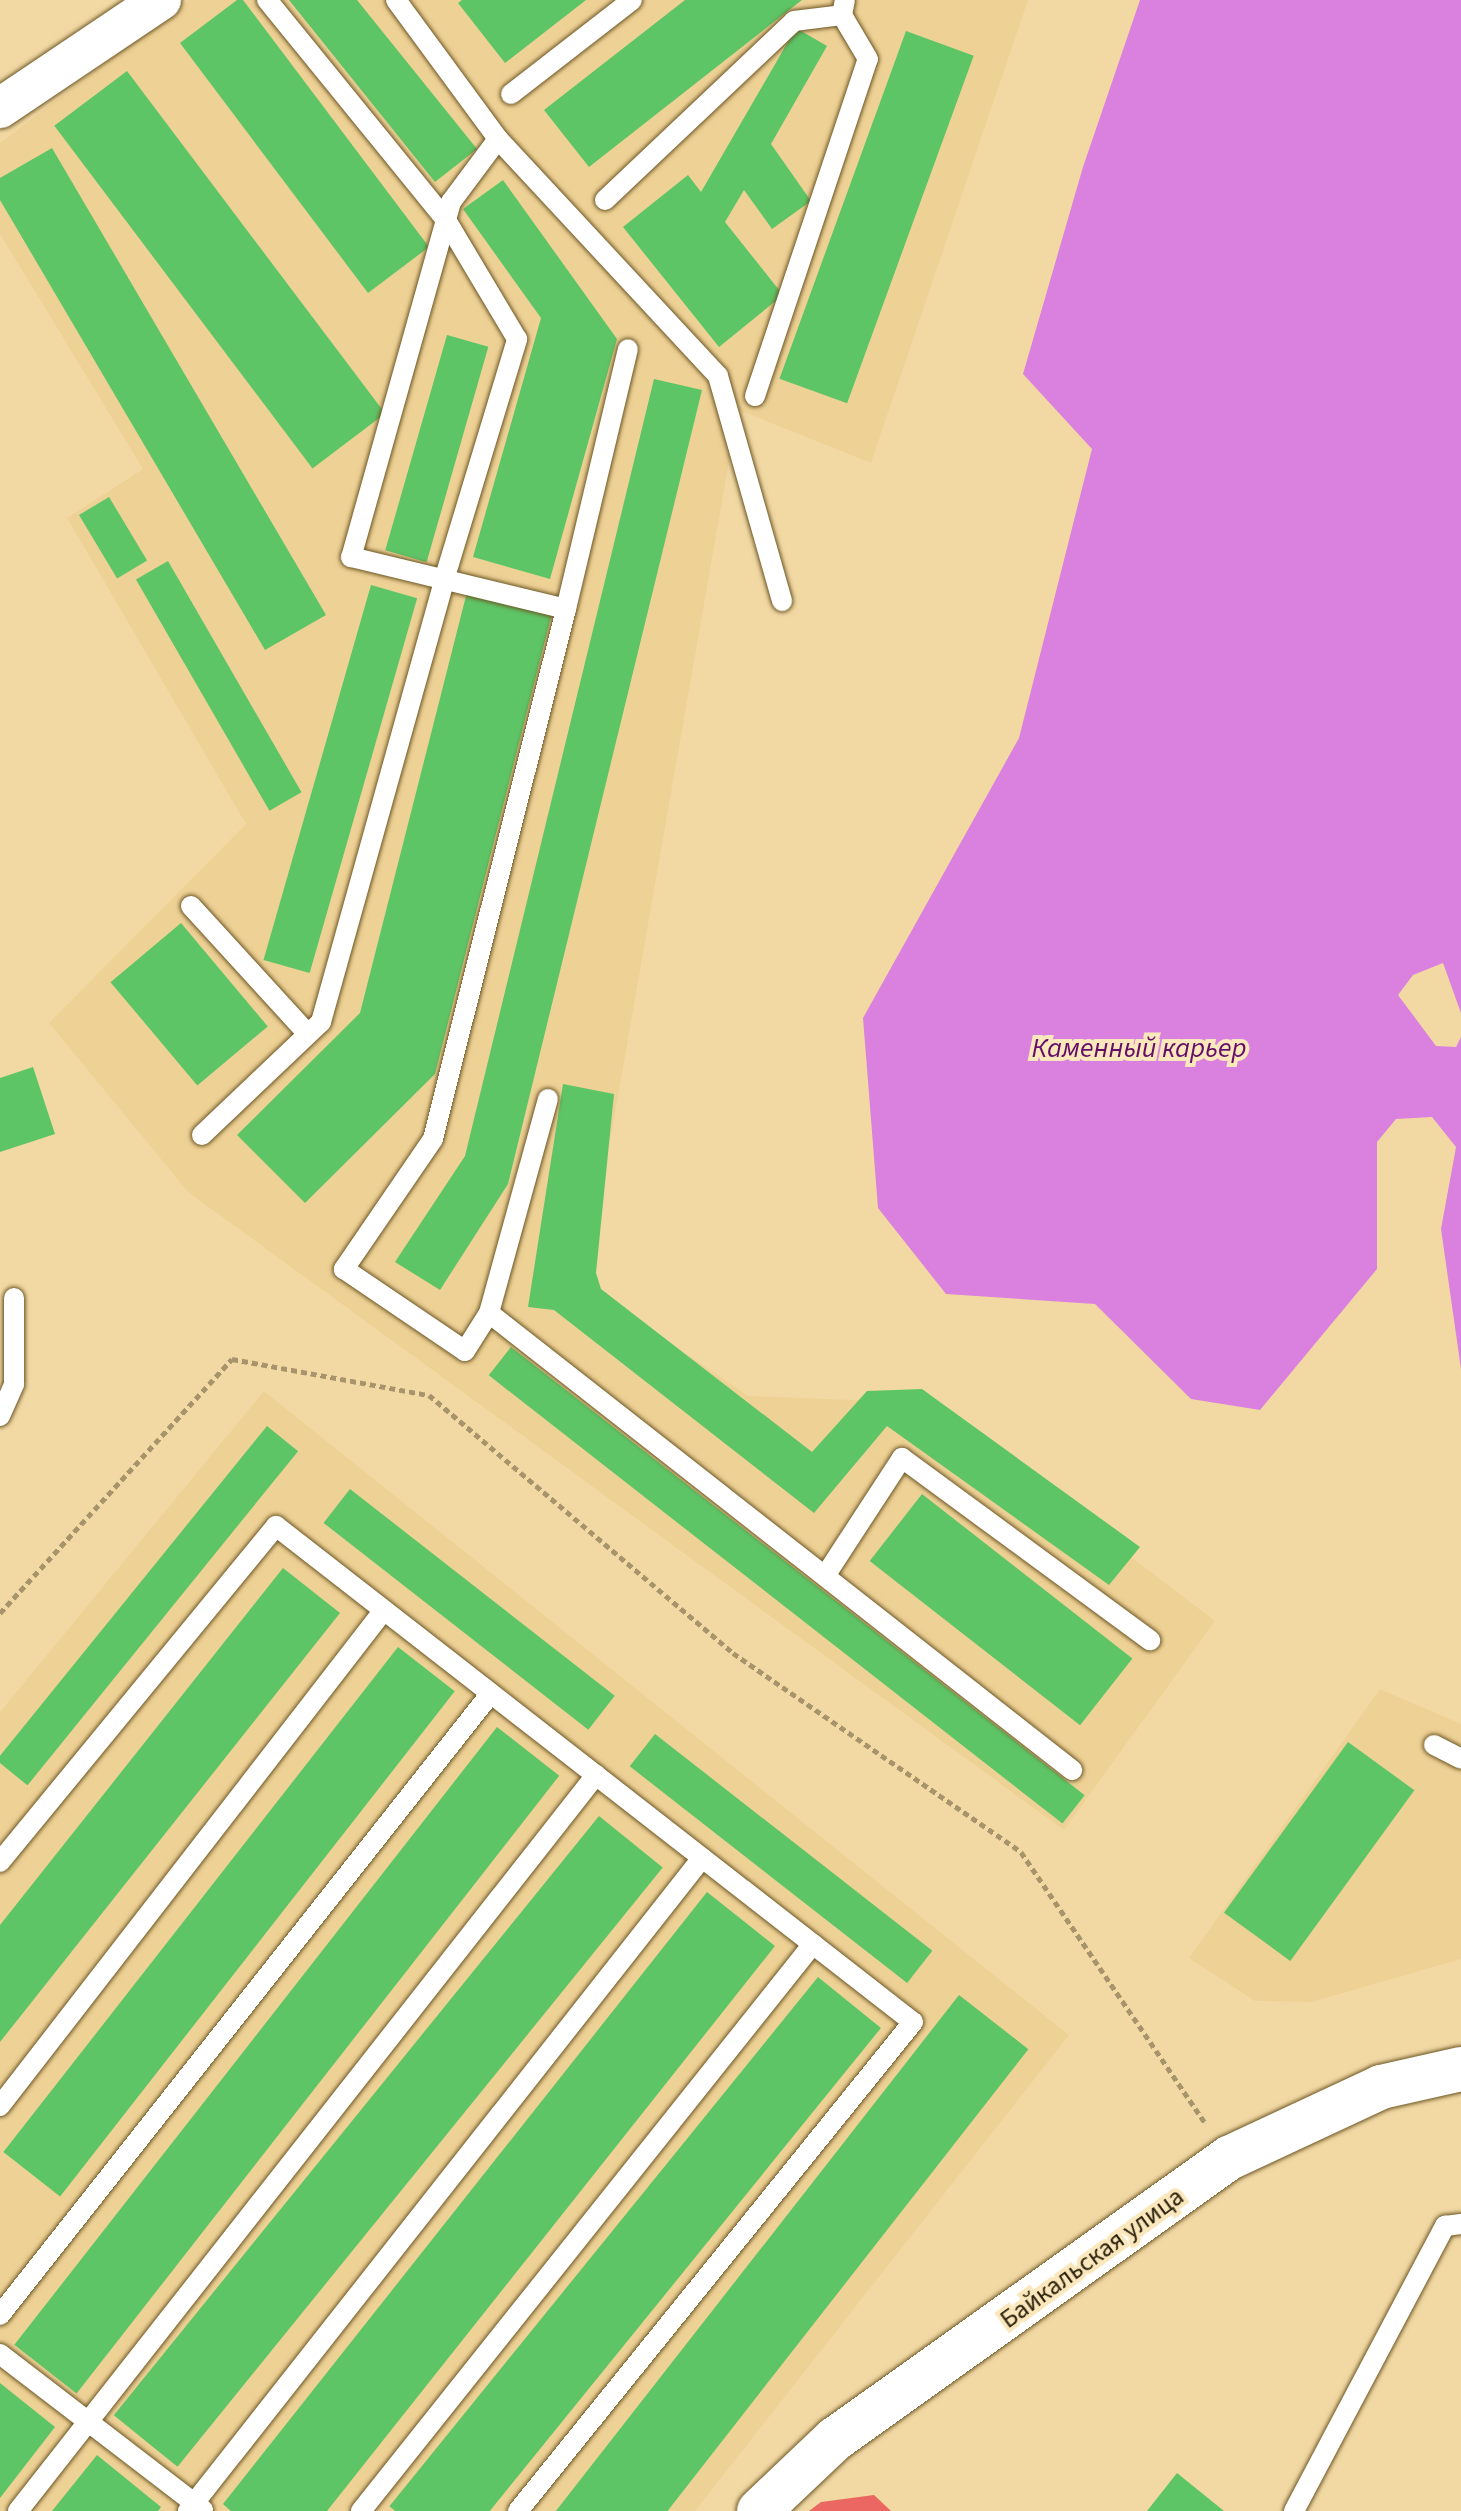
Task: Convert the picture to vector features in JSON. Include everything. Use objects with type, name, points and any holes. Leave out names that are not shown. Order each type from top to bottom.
[{"type":"street","points":[[0,108],[161,0]]},
{"type":"street","name":"Байкальская улица","points":[[759,2511],[835,2439],[1229,2158],[1381,2087],[1461,2069]]},
{"type":"lane","points":[[202,1135],[321,1022],[444,580],[517,339],[446,220],[267,0]]},
{"type":"lane","points":[[396,0],[498,139],[718,376],[782,601]]},
{"type":"lane","points":[[511,94],[632,0]]},
{"type":"lane","points":[[605,200],[794,21],[843,8],[868,59],[755,396]]},
{"type":"lane","points":[[498,139],[451,202],[351,557],[566,609]]},
{"type":"lane","points":[[548,1099],[489,1313],[465,1351],[344,1269],[433,1139],[628,349]]},
{"type":"lane","points":[[191,906],[308,1034]]},
{"type":"lane","points":[[0,1416],[14,1384],[14,1298]]},
{"type":"lane","points":[[489,1313],[1072,1770]]},
{"type":"lane","points":[[825,1576],[902,1458],[1150,1640]]},
{"type":"lane","points":[[0,1862],[276,1526],[913,2022],[518,2511]]},
{"type":"lane","points":[[0,2106],[384,1610]]},
{"type":"lane","points":[[0,2315],[491,1693]]},
{"type":"lane","points":[[1434,1745],[1461,1759]]},
{"type":"lane","points":[[18,2511],[596,1775]]},
{"type":"lane","points":[[0,2354],[195,2509],[702,1858]]},
{"type":"lane","points":[[361,2511],[813,1944]]},
{"type":"lane","points":[[1294,2511],[1445,2226],[1461,2224]]},
{"type":"path","points":[[0,1613],[232,1359],[429,1395],[733,1653],[1021,1852],[1229,2158]]},
{"type":"shaded area","points":[[188,0],[1028,0],[871,463],[738,410],[585,1285],[748,1396],[930,1403],[1215,1621],[1064,1830],[188,1192],[49,1023],[246,824],[67,518],[143,469],[0,234],[0,143]]},
{"type":"shaded area","points":[[264,1391],[1069,2035],[695,2511],[0,2511],[0,1712]]},
{"type":"shaded area","points":[[1380,1689],[1461,1724],[1461,1959],[1312,2002],[1255,2001],[1189,1958]]},
{"type":"shaded area","points":[[874,2495],[891,2511],[809,2511],[821,2502]]},
{"type":"water","name":"Каменный карьер","points":[[1140,0],[1461,0],[1461,1013],[1443,963],[1413,975],[1398,995],[1436,1046],[1456,1047],[1461,1037],[1461,1369],[1441,1229],[1456,1147],[1432,1117],[1396,1119],[1377,1142],[1377,1269],[1260,1410],[1191,1399],[1095,1304],[946,1294],[878,1208],[863,1018],[1019,738],[1092,449],[1023,374],[1083,167]]},
{"type":"building","points":[[237,0],[243,0],[429,247],[368,293],[180,43]]},
{"type":"building","points":[[289,0],[357,0],[477,149],[435,182]]},
{"type":"building","points":[[462,0],[586,0],[505,63],[458,3]]},
{"type":"building","points":[[685,0],[802,0],[589,167],[544,110]]},
{"type":"building","points":[[796,28],[827,46],[771,144],[811,201],[772,229],[744,190],[725,222],[783,295],[719,347],[623,227],[688,175],[701,192]]},
{"type":"building","points":[[906,31],[974,56],[847,403],[779,379]]},
{"type":"building","points":[[127,71],[385,414],[313,468],[54,126]]},
{"type":"building","points":[[52,148],[326,615],[265,650],[0,200],[0,178]]},
{"type":"building","points":[[503,180],[617,339],[550,579],[473,557],[541,318],[463,209]]},
{"type":"building","points":[[447,335],[488,347],[427,562],[385,550]]},
{"type":"building","points":[[654,379],[702,390],[508,1184],[440,1290],[395,1262],[465,1156]]},
{"type":"building","points":[[109,497],[147,560],[117,578],[79,515]]},
{"type":"building","points":[[168,561],[302,792],[269,811],[136,580]]},
{"type":"building","points":[[371,585],[417,598],[310,973],[264,960]]},
{"type":"building","points":[[467,592],[552,613],[435,1074],[305,1203],[237,1135],[360,1013]]},
{"type":"building","points":[[181,923],[268,1026],[197,1086],[111,982]]},
{"type":"building","points":[[33,1067],[55,1134],[0,1152],[0,1078]]},
{"type":"building","points":[[563,1084],[614,1094],[596,1273],[601,1289],[812,1452],[867,1391],[922,1389],[1140,1547],[1109,1585],[887,1426],[814,1513],[554,1310],[528,1307]]},
{"type":"building","points":[[511,1347],[1085,1795],[1063,1824],[489,1375]]},
{"type":"building","points":[[267,1426],[298,1451],[27,1785],[0,1763],[0,1756]]},
{"type":"building","points":[[350,1489],[615,1696],[588,1730],[324,1523]]},
{"type":"building","points":[[922,1494],[1132,1658],[1080,1725],[870,1561]]},
{"type":"building","points":[[283,1568],[340,1613],[0,2042],[0,1925]]},
{"type":"building","points":[[398,1647],[455,1691],[60,2196],[3,2152]]},
{"type":"building","points":[[497,1727],[559,1776],[77,2393],[14,2345]]},
{"type":"building","points":[[655,1734],[932,1951],[907,1983],[630,1766]]},
{"type":"building","points":[[1348,1742],[1414,1790],[1290,1961],[1224,1913]]},
{"type":"building","points":[[599,1816],[663,1868],[178,2467],[114,2415]]},
{"type":"building","points":[[707,1892],[775,1946],[327,2511],[231,2511],[223,2504]]},
{"type":"building","points":[[818,1977],[881,2028],[490,2511],[395,2511],[389,2506]]},
{"type":"building","points":[[959,1995],[1028,2049],[668,2511],[556,2511]]},
{"type":"building","points":[[0,2383],[55,2427],[0,2498]]},
{"type":"building","points":[[97,2455],[161,2507],[158,2511],[52,2511]]},
{"type":"building","points":[[1177,2473],[1224,2511],[1147,2511]]}]
